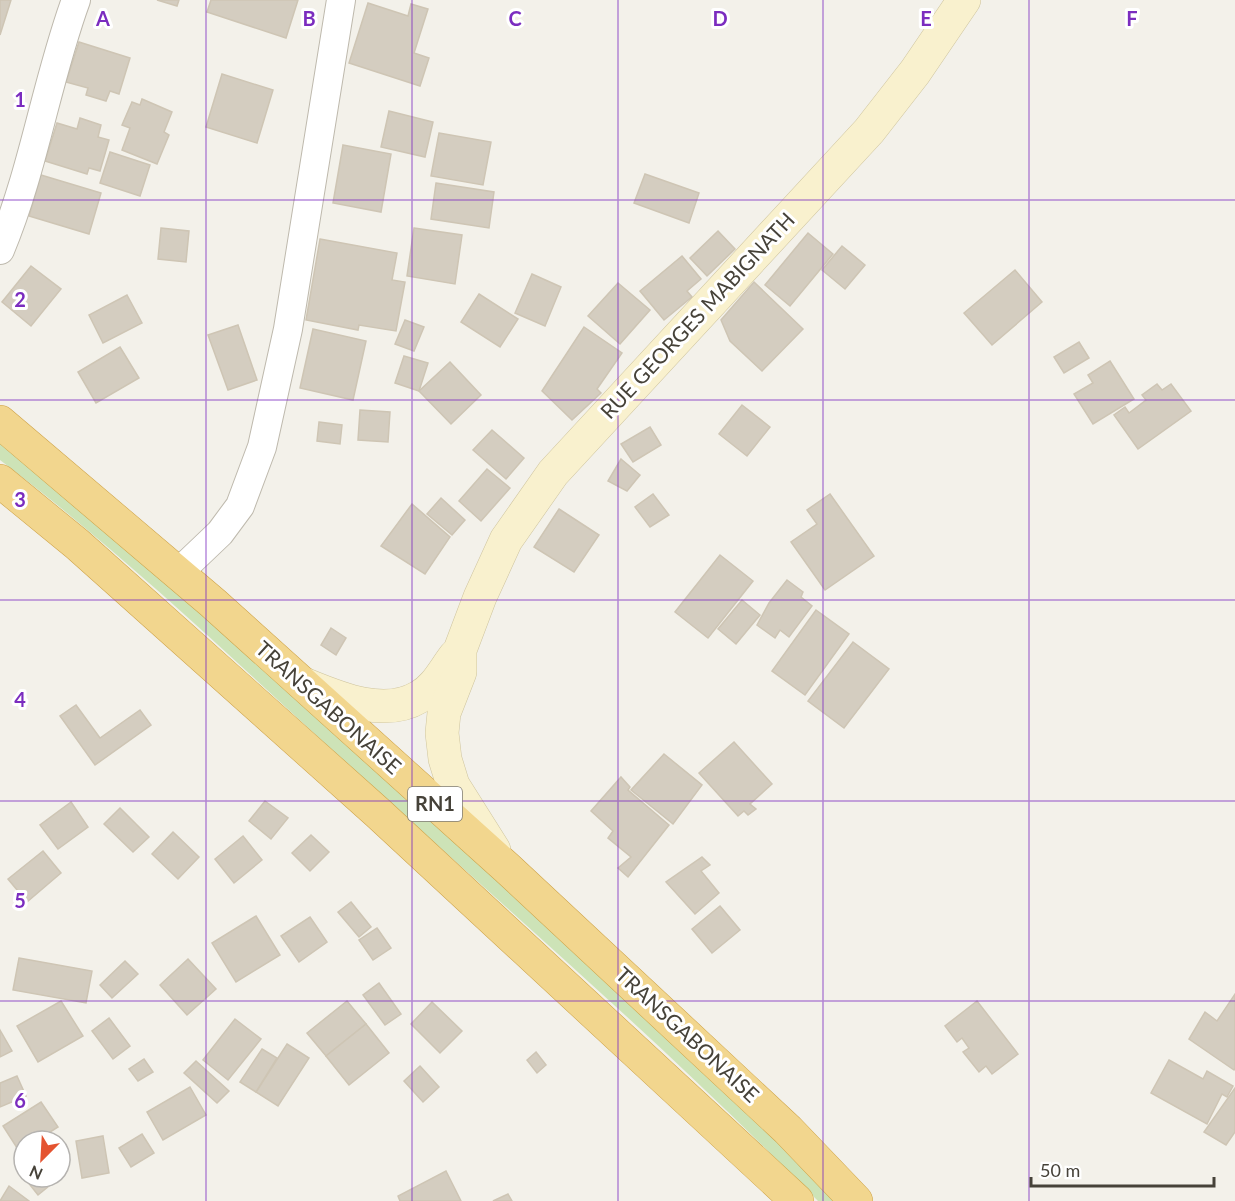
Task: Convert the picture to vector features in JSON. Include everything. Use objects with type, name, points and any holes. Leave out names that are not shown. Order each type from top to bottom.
[{"type":"highway","name":"TRANSGABONAISE","points":[[0,422],[178,573],[507,868],[789,1130],[856,1201]]},
{"type":"highway","name":"RN1","points":[[0,481],[77,544],[387,820],[797,1201]]},
{"type":"main road","name":"RUE GEORGES MABIGNATH","points":[[460,650],[480,597],[506,540],[553,472],[869,131],[915,72],[964,0]]},
{"type":"main road","points":[[298,682],[364,705],[401,705],[420,697],[436,683],[460,650]]},
{"type":"main road","points":[[460,650],[460,672],[444,713],[442,733],[445,759],[453,785],[507,868]]},
{"type":"street","points":[[0,250],[35,148],[55,61],[76,0]]},
{"type":"street","points":[[178,573],[220,533],[240,506],[262,447],[288,330],[341,0]]},
{"type":"green space","points":[[0,442],[202,615],[400,792],[724,1090],[835,1201],[818,1201],[651,1039],[185,615],[94,535],[0,460]]},
{"type":"building","points":[[0,0],[11,0],[0,35]]},
{"type":"building","points":[[157,0],[179,0],[177,6]]},
{"type":"building","points":[[211,0],[298,0],[286,38],[207,12]]},
{"type":"building","points":[[368,3],[408,16],[411,4],[428,9],[414,53],[429,58],[420,86],[349,63]]},
{"type":"building","points":[[79,42],[130,58],[119,94],[110,91],[106,101],[86,95],[88,88],[66,82]]},
{"type":"building","points":[[222,74],[273,90],[257,143],[206,127]]},
{"type":"building","points":[[142,99],[172,112],[164,132],[169,135],[157,164],[122,150],[130,128],[122,125],[132,102],[140,105]]},
{"type":"building","points":[[389,111],[433,122],[425,157],[381,147]]},
{"type":"building","points":[[80,118],[101,125],[98,137],[109,140],[100,171],[89,168],[87,174],[45,161],[57,123],[77,129]]},
{"type":"building","points":[[439,133],[491,142],[483,185],[431,176]]},
{"type":"building","points":[[343,145],[391,154],[381,212],[333,203]]},
{"type":"building","points":[[110,152],[150,165],[140,196],[100,183]]},
{"type":"building","points":[[645,174],[699,193],[689,223],[634,203]]},
{"type":"building","points":[[41,175],[101,193],[89,234],[29,216]]},
{"type":"building","points":[[436,183],[494,192],[489,228],[431,219]]},
{"type":"building","points":[[161,228],[189,231],[186,262],[158,259]]},
{"type":"building","points":[[414,228],[462,235],[455,284],[407,276]]},
{"type":"building","points":[[718,231],[735,249],[707,276],[690,258]]},
{"type":"building","points":[[808,233],[833,254],[790,306],[765,285]]},
{"type":"building","points":[[320,239],[397,253],[392,280],[405,282],[396,331],[359,325],[358,330],[306,320]]},
{"type":"building","points":[[842,246],[865,265],[845,289],[822,270]]},
{"type":"building","points":[[682,256],[701,279],[687,291],[692,297],[664,320],[640,291]]},
{"type":"building","points":[[31,266],[61,289],[31,326],[2,302]]},
{"type":"building","points":[[1015,270],[1042,302],[992,345],[964,313]]},
{"type":"building","points":[[532,274],[561,287],[545,326],[515,313]]},
{"type":"building","points":[[754,282],[803,329],[762,371],[730,341],[721,320]]},
{"type":"building","points":[[618,283],[650,310],[620,344],[588,316]]},
{"type":"building","points":[[479,294],[518,319],[500,347],[461,322]]},
{"type":"building","points":[[127,295],[142,323],[103,343],[89,315]]},
{"type":"building","points":[[405,320],[424,327],[414,351],[395,344]]},
{"type":"building","points":[[238,325],[257,380],[228,390],[208,335]]},
{"type":"building","points":[[584,327],[622,353],[597,389],[601,393],[572,420],[542,391]]},
{"type":"building","points":[[313,329],[366,341],[353,400],[300,388]]},
{"type":"building","points":[[1079,342],[1089,358],[1064,373],[1054,357]]},
{"type":"building","points":[[120,347],[139,378],[96,403],[78,372]]},
{"type":"building","points":[[404,356],[428,363],[419,391],[395,383]]},
{"type":"building","points":[[1110,361],[1134,399],[1093,424],[1074,394],[1093,383],[1088,375]]},
{"type":"building","points":[[450,362],[481,395],[451,424],[419,391]]},
{"type":"building","points":[[1157,384],[1162,390],[1171,384],[1191,411],[1138,449],[1114,415],[1125,407],[1129,413],[1146,400],[1142,395]]},
{"type":"building","points":[[742,405],[770,427],[747,456],[719,434]]},
{"type":"building","points":[[360,410],[390,412],[388,442],[358,440]]},
{"type":"building","points":[[319,422],[342,425],[340,444],[317,441]]},
{"type":"building","points":[[650,427],[661,445],[633,462],[621,444]]},
{"type":"building","points":[[492,430],[524,458],[506,479],[473,450]]},
{"type":"building","points":[[621,459],[640,475],[627,491],[608,481]]},
{"type":"building","points":[[487,469],[510,488],[481,521],[459,501]]},
{"type":"building","points":[[653,494],[669,515],[650,527],[635,507]]},
{"type":"building","points":[[830,494],[874,556],[825,590],[791,542],[817,524],[807,510]]},
{"type":"building","points":[[441,498],[465,520],[452,535],[427,514]]},
{"type":"building","points":[[412,504],[450,537],[425,574],[381,546]]},
{"type":"building","points":[[559,509],[599,535],[574,572],[534,547]]},
{"type":"building","points":[[720,555],[753,581],[708,638],[675,612]]},
{"type":"building","points":[[787,580],[803,592],[801,597],[812,606],[789,637],[780,630],[775,638],[757,625],[769,603]]},
{"type":"building","points":[[742,600],[760,615],[736,644],[718,629]]},
{"type":"building","points":[[816,610],[849,634],[805,695],[772,671]]},
{"type":"building","points":[[331,628],[346,638],[336,655],[321,645]]},
{"type":"building","points":[[853,642],[889,669],[844,728],[808,701]]},
{"type":"building","points":[[76,705],[100,738],[140,710],[151,725],[95,765],[60,716]]},
{"type":"building","points":[[734,742],[772,784],[750,804],[756,809],[748,815],[744,811],[738,816],[699,773]]},
{"type":"building","points":[[664,754],[702,785],[673,824],[631,790]]},
{"type":"building","points":[[621,777],[630,787],[628,790],[669,825],[628,877],[618,868],[631,857],[608,838],[613,831],[591,811]]},
{"type":"building","points":[[265,801],[288,818],[271,839],[249,821]]},
{"type":"building","points":[[71,802],[88,827],[58,849],[40,825]]},
{"type":"building","points":[[120,808],[149,837],[133,852],[104,824]]},
{"type":"building","points":[[173,832],[199,857],[178,879],[152,854]]},
{"type":"building","points":[[311,835],[329,852],[310,871],[292,853]]},
{"type":"building","points":[[243,836],[262,860],[234,883],[215,859]]},
{"type":"building","points":[[43,851],[61,873],[27,902],[8,879]]},
{"type":"building","points":[[702,857],[710,865],[701,871],[719,893],[695,914],[666,882]]},
{"type":"building","points":[[351,902],[371,927],[359,937],[338,912]]},
{"type":"building","points":[[720,906],[740,930],[712,953],[692,929]]},
{"type":"building","points":[[256,916],[280,955],[236,982],[212,943]]},
{"type":"building","points":[[310,917],[327,942],[299,962],[281,936]]},
{"type":"building","points":[[377,928],[391,948],[373,960],[359,940]]},
{"type":"building","points":[[19,958],[92,971],[86,1003],[13,990]]},
{"type":"building","points":[[188,959],[216,989],[187,1015],[160,985]]},
{"type":"building","points":[[125,961],[138,974],[112,998],[100,985]]},
{"type":"building","points":[[379,983],[401,1014],[385,1025],[363,995]]},
{"type":"building","points":[[1235,994],[1234,1070],[1189,1039],[1205,1012],[1217,1021]]},
{"type":"building","points":[[61,1001],[83,1036],[38,1062],[17,1026]]},
{"type":"building","points":[[347,1001],[366,1024],[326,1056],[307,1033]]},
{"type":"building","points":[[977,1001],[1018,1054],[992,1074],[986,1066],[979,1072],[963,1052],[969,1048],[962,1038],[957,1042],[945,1026]]},
{"type":"building","points":[[432,1002],[462,1031],[440,1053],[411,1024]]},
{"type":"building","points":[[109,1018],[130,1046],[113,1059],[92,1031]]},
{"type":"building","points":[[235,1019],[261,1039],[228,1080],[203,1060]]},
{"type":"building","points":[[366,1024],[389,1053],[349,1085],[326,1056]]},
{"type":"building","points":[[0,1030],[12,1051],[0,1057]]},
{"type":"building","points":[[287,1044],[309,1058],[278,1106],[256,1092]]},
{"type":"building","points":[[262,1049],[277,1058],[256,1092],[240,1082]]},
{"type":"building","points":[[536,1052],[546,1065],[537,1073],[527,1060]]},
{"type":"building","points":[[144,1059],[153,1072],[138,1081],[129,1069]]},
{"type":"building","points":[[1169,1060],[1203,1079],[1207,1071],[1233,1086],[1227,1097],[1222,1094],[1207,1124],[1151,1093]]},
{"type":"building","points":[[196,1061],[229,1091],[217,1103],[184,1073]]},
{"type":"building","points":[[420,1066],[439,1087],[423,1102],[404,1081]]},
{"type":"building","points":[[17,1076],[26,1096],[0,1107],[0,1083]]},
{"type":"building","points":[[190,1087],[206,1115],[163,1140],[147,1112]]},
{"type":"building","points":[[1235,1088],[1235,1132],[1226,1145],[1204,1132]]},
{"type":"building","points":[[41,1102],[58,1127],[55,1129],[12,1129],[12,1140],[3,1126]]},
{"type":"building","points":[[142,1134],[154,1153],[131,1167],[119,1148]]},
{"type":"building","points":[[103,1136],[109,1173],[82,1178],[76,1141]]},
{"type":"building","points":[[446,1171],[461,1201],[400,1201],[398,1196]]},
{"type":"building","points":[[9,1186],[29,1201],[0,1201]]},
{"type":"building","points":[[33,1189],[45,1189],[38,1195]]},
{"type":"building","points":[[508,1194],[512,1201],[493,1201]]}]
